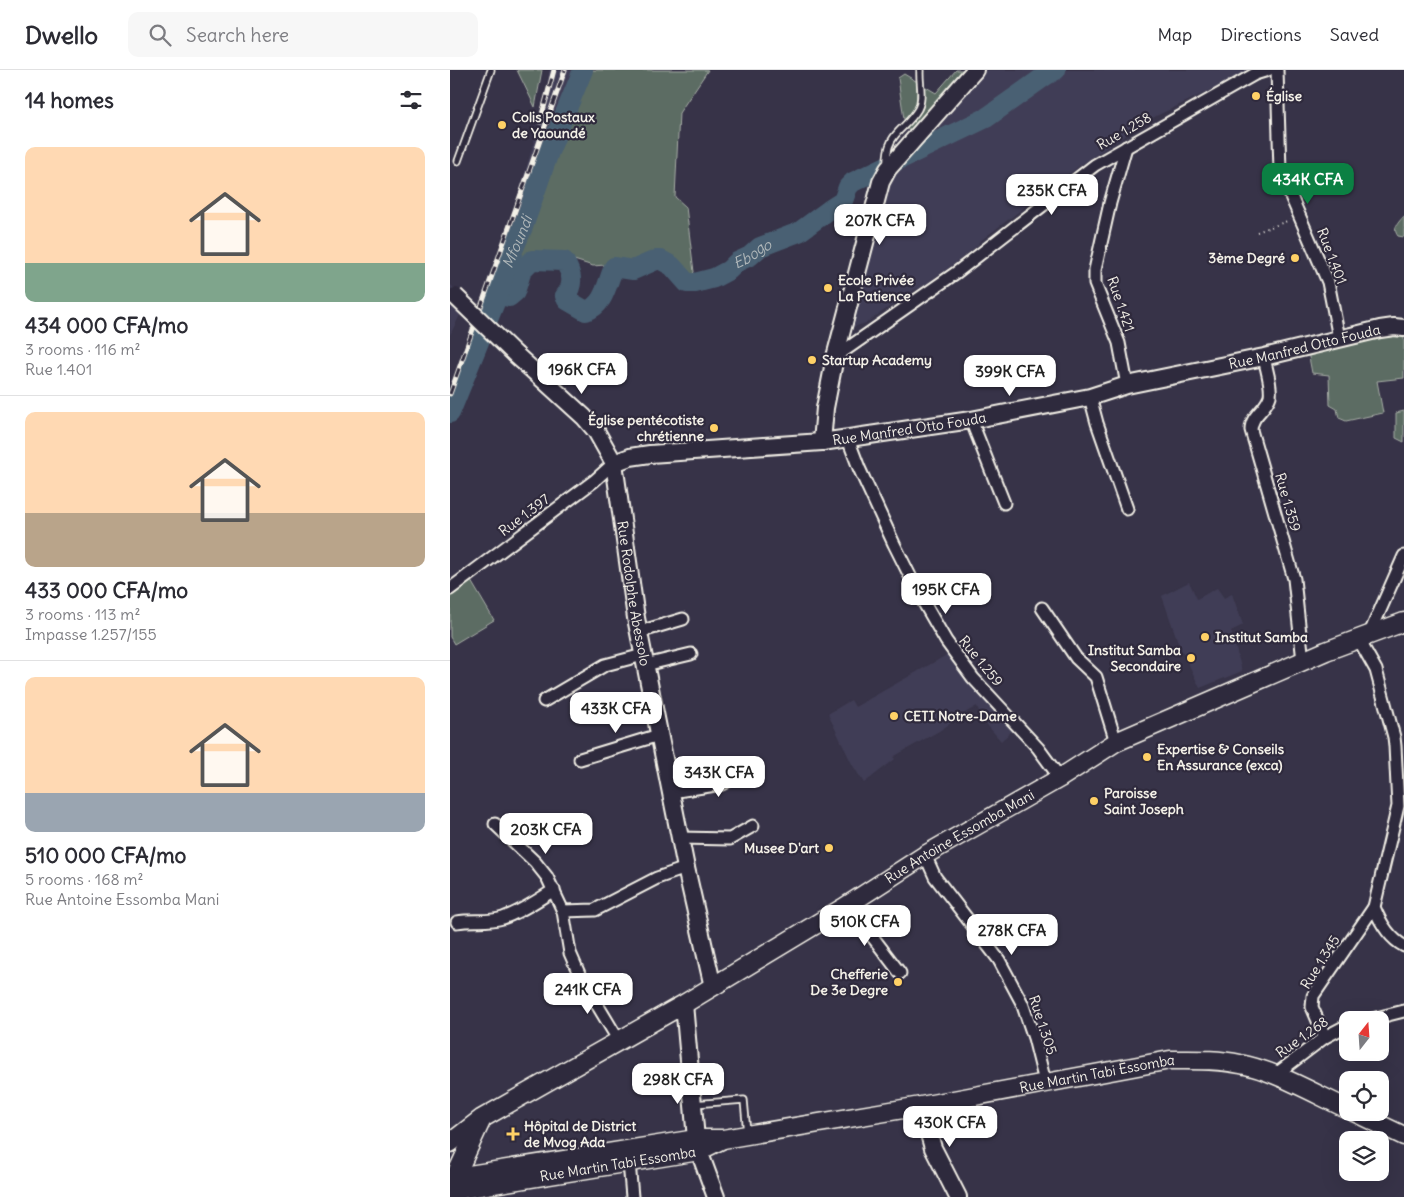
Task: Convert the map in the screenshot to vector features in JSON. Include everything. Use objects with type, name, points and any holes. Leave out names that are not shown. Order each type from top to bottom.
[{"type":"main road","name":"Rue Antoine Essomba Mani","points":[[450,1143],[481,1119],[713,987],[843,908],[925,855],[1060,778],[1116,742],[1364,636],[1404,622]]},
{"type":"main road","name":"Rue Martin Tabi Essomba","points":[[451,1182],[629,1162],[723,1139],[922,1106],[1170,1060],[1204,1060],[1241,1064],[1275,1075],[1339,1105]]},
{"type":"main road","points":[[451,1182],[481,1119]]},
{"type":"main road","points":[[1373,1121],[1404,1136]]},
{"type":"main road","name":"Rue Martin Tabi Essomba","points":[[451,1182],[698,1145]]},
{"type":"street","points":[[822,442],[825,408],[835,356],[881,182],[888,169],[976,70]]},
{"type":"street","name":"Rue 1.258","points":[[835,356],[957,272],[1095,166],[1255,74],[1268,70]]},
{"type":"street","name":"Rue 1.401","points":[[1277,70],[1280,171],[1328,282],[1339,338]]},
{"type":"street","name":"Rue 1.421","points":[[1126,147],[1110,203],[1095,270],[1096,284],[1119,343],[1127,385]]},
{"type":"street","points":[[453,292],[516,355],[584,417],[596,431],[614,463]]},
{"type":"street","name":"Rue Manfred Otto Fouda","points":[[614,463],[630,457],[650,454],[822,442],[971,420],[1090,397],[1127,385],[1264,358],[1380,329],[1404,328]]},
{"type":"street","name":"Rue 1.359","points":[[1264,358],[1270,396],[1253,418],[1251,430],[1294,579],[1303,662]]},
{"type":"street","points":[[1090,397],[1097,423],[1127,509]]},
{"type":"street","points":[[971,420],[1004,503]]},
{"type":"street","name":"Rue 1.259","points":[[848,439],[859,468],[894,544],[946,642],[973,678],[1038,748],[1060,778]]},
{"type":"street","name":"Rue 1.397","points":[[450,589],[594,481],[614,463]]},
{"type":"street","name":"Rue Rodolphe Abessolo","points":[[614,463],[644,660],[686,868],[713,987]]},
{"type":"street","points":[[1404,556],[1364,636],[1376,670],[1394,737],[1397,764],[1398,806],[1374,906],[1380,920],[1394,941],[1404,946]]},
{"type":"street","points":[[1042,608],[1076,658],[1096,677],[1116,742]]},
{"type":"street","points":[[639,632],[683,619]]},
{"type":"street","points":[[544,701],[605,666],[691,654]]},
{"type":"street","points":[[580,760],[659,735]]},
{"type":"street","points":[[671,792],[722,784],[754,767]]},
{"type":"street","points":[[495,824],[535,862],[547,877],[563,911],[570,953],[580,976],[619,1041]]},
{"type":"street","points":[[680,838],[730,840],[753,826]]},
{"type":"street","name":"Rue 1.305","points":[[925,855],[935,877],[999,960],[1022,1003],[1034,1038],[1045,1082]]},
{"type":"street","points":[[563,911],[595,910],[657,878],[686,868]]},
{"type":"street","points":[[457,922],[502,918],[535,902],[554,890]]},
{"type":"street","name":"Rue 1.345","points":[[1325,1036],[1312,1007],[1314,996],[1374,906]]},
{"type":"street","points":[[843,908],[862,923],[900,973]]},
{"type":"street","points":[[684,1004],[698,1145],[716,1197]]},
{"type":"street","points":[[1389,1015],[1404,1011]]},
{"type":"street","name":"Rue 1.268","points":[[1275,1075],[1325,1036],[1339,1029]]},
{"type":"street","points":[[922,1106],[932,1148],[958,1197]]},
{"type":"street","points":[[629,1162],[632,1197]]},
{"type":"lane","points":[[458,161],[491,70]]},
{"type":"lane","points":[[888,169],[887,155],[889,145],[918,108],[920,101],[920,70]]},
{"type":"lane","points":[[693,1104],[744,1100],[747,1135]]},
{"type":"path","points":[[1256,232],[1299,216]]},
{"type":"shaded area","points":[[549,70],[583,70],[542,153],[518,220],[512,217],[545,103]]},
{"type":"shaded area","points":[[982,70],[1253,70],[1156,116],[1132,131],[1082,164],[984,238],[958,261],[920,288],[914,290],[866,323],[853,327],[852,316],[887,183]]},
{"type":"shaded area","points":[[450,284],[466,303],[450,335]]},
{"type":"shaded area","name":"Institut Samba","points":[[1189,582],[1197,599],[1217,588],[1224,598],[1232,594],[1243,625],[1231,631],[1242,671],[1200,688],[1178,642],[1162,596]]},
{"type":"shaded area","name":"CETI Notre-Dame","points":[[952,652],[988,704],[1013,730],[1001,741],[982,719],[977,706],[956,718],[939,731],[893,757],[895,759],[864,783],[852,764],[828,714],[851,700],[855,707]]},
{"type":"green space","points":[[517,70],[542,70],[535,107]]},
{"type":"green space","points":[[583,70],[708,70],[679,113],[675,197],[686,207],[694,272],[689,279],[682,271],[665,259],[653,257],[637,267],[629,268],[617,264],[593,266],[571,259],[554,258],[530,268],[498,295],[506,267],[523,227],[549,152]]},
{"type":"green space","points":[[956,70],[981,70],[918,142],[905,126],[898,78],[904,74],[936,93]]},
{"type":"green space","points":[[1404,216],[1404,237],[1398,236],[1396,226]]},
{"type":"green space","points":[[1390,330],[1404,333],[1404,378],[1377,381],[1383,413],[1346,421],[1339,418],[1337,409],[1330,405],[1329,375],[1312,373],[1308,352]]},
{"type":"green space","points":[[1404,411],[1404,442],[1396,438],[1396,413]]},
{"type":"green space","points":[[471,581],[494,620],[454,644],[450,637],[450,597]]},
{"type":"waterway","name":"Mfoundi","points":[[450,413],[498,295],[506,267],[523,227],[549,152],[583,70]]},
{"type":"waterway","name":"Ebogo","points":[[498,295],[509,297],[515,292],[522,270],[532,260],[564,261],[571,278],[570,287],[565,296],[567,300],[586,311],[597,304],[601,298],[614,267],[633,270],[656,260],[661,260],[672,266],[687,283],[714,278],[729,270],[737,262],[750,256],[760,247],[799,232],[843,201],[848,187],[853,182],[986,118],[1056,70]]},
{"type":"railway","points":[[540,122],[554,70]]},
{"type":"railway","points":[[450,394],[565,70]]},
{"type":"place","name":"Église","points":[[1256,96]]},
{"type":"place","name":"Colis Postaux de Yaoundé","points":[[502,125]]},
{"type":"place","name":"3ème Degré","points":[[1295,258]]},
{"type":"place","name":"Ecole Privée La Patience","points":[[828,288]]},
{"type":"place","name":"Startup Academy","points":[[812,360]]},
{"type":"place","name":"Église pentécotiste chrétienne","points":[[714,428]]},
{"type":"place","name":"Institut Samba","points":[[1205,637]]},
{"type":"place","name":"Institut Samba Secondaire","points":[[1191,658]]},
{"type":"place","name":"CETI Notre-Dame","points":[[894,716]]},
{"type":"place","name":"Expertise & Conseils En Assurance (exca)","points":[[1147,757]]},
{"type":"place","name":"Paroisse Saint Joseph","points":[[1094,801]]},
{"type":"place","name":"Musee D'art","points":[[829,848]]},
{"type":"place","name":"Chefferie De 3e Degre","points":[[898,982]]},
{"type":"place","name":"Hôpital de District de Mvog Ada","points":[[513,1134]]}]
